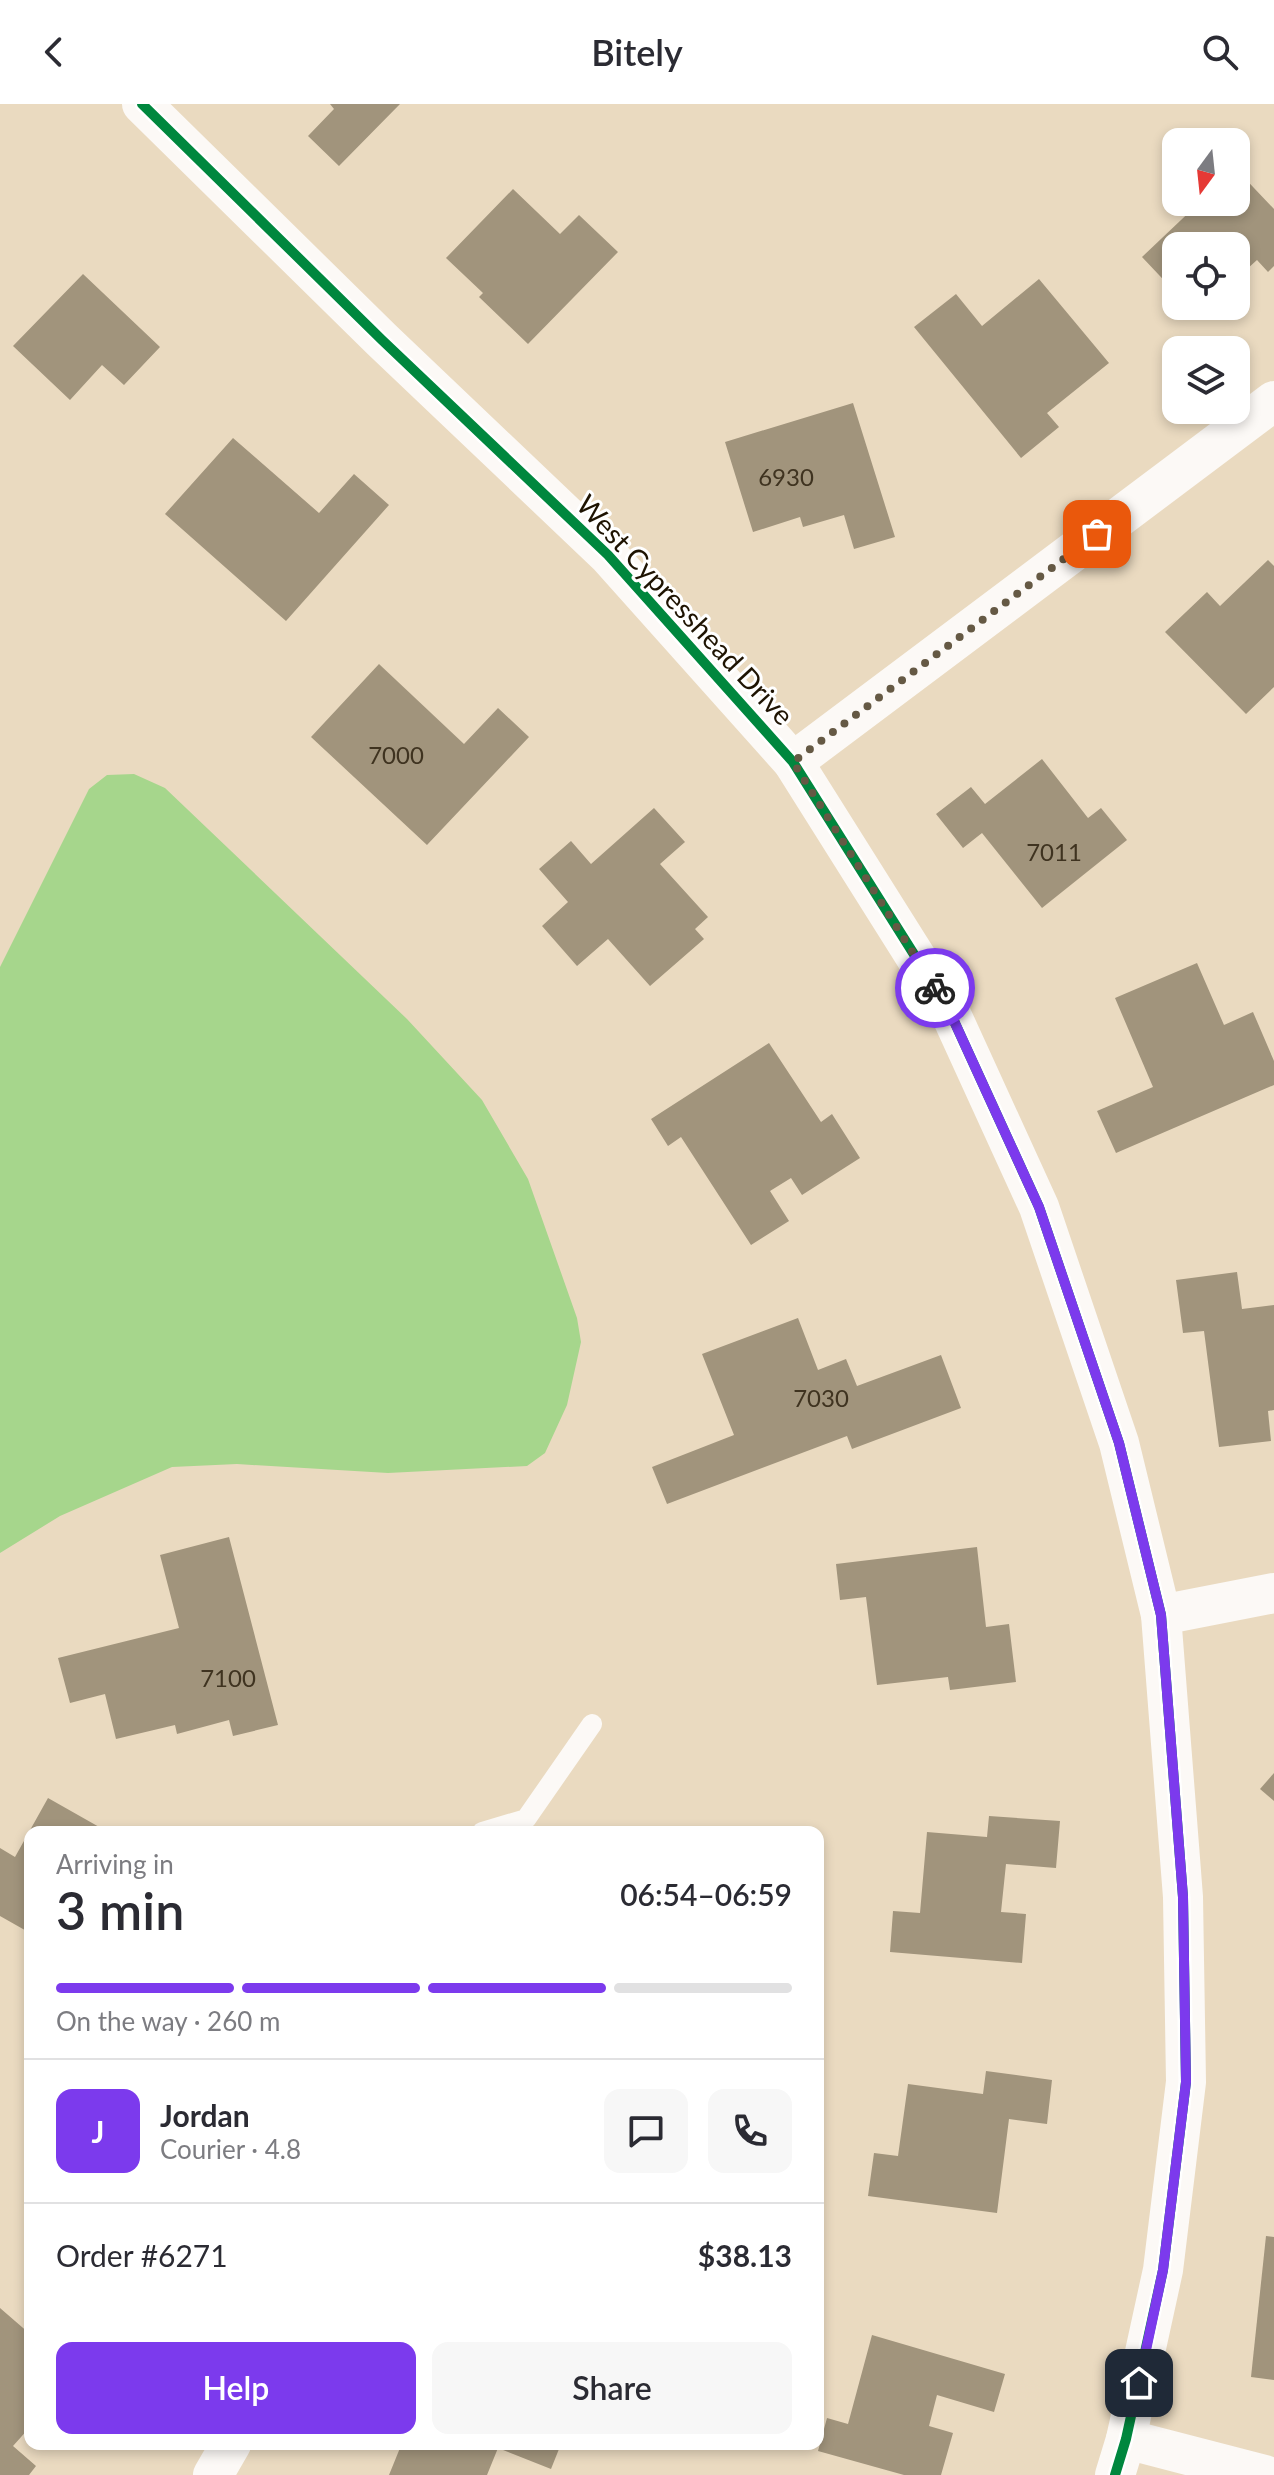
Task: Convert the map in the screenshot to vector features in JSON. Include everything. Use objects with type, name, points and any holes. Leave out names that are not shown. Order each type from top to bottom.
[{"type":"street","name":"West Cypresshead Drive","points":[[142,104],[371,329],[608,555],[793,762],[949,1010],[1039,1207],[1119,1443],[1161,1615],[1183,1897],[1186,2082],[1163,2270],[1121,2457]]},
{"type":"street","points":[[793,762],[1274,401]]},
{"type":"street","points":[[1161,1615],[1274,1593]]},
{"type":"street","points":[[213,2475],[228,2450]]},
{"type":"street","points":[[1121,2457],[1265,2475]]},
{"type":"lane","points":[[502,1826],[526,1819],[592,1724]]},
{"type":"shaded area","points":[[134,774],[165,788],[407,1019],[482,1100],[528,1179],[577,1318],[581,1342],[567,1405],[545,1453],[527,1466],[388,1473],[237,1464],[172,1467],[60,1516],[0,1553],[0,967],[89,789],[107,775]]},
{"type":"building","points":[[330,104],[400,104],[339,166],[308,136],[334,109]]},
{"type":"building","points":[[1250,184],[1274,209],[1274,266],[1268,272],[1257,260],[1250,266],[1250,232],[1168,232],[1185,216],[1250,216]]},
{"type":"building","points":[[513,189],[560,234],[579,215],[618,252],[528,344],[479,297],[483,293],[446,258]]},
{"type":"building","points":[[1162,238],[1162,278],[1142,257]]},
{"type":"building","points":[[83,274],[160,347],[124,385],[102,365],[70,400],[13,346]]},
{"type":"building","points":[[1039,279],[1109,363],[1047,413],[1059,427],[1021,458],[914,327],[956,294],[982,326]]},
{"type":"building","points":[[853,403],[895,537],[854,549],[844,515],[803,527],[800,517],[753,532],[725,442]]},
{"type":"building","points":[[233,438],[319,513],[354,474],[389,505],[286,621],[165,514]]},
{"type":"building","points":[[1268,560],[1274,566],[1274,687],[1246,714],[1165,632],[1207,592],[1220,606]]},
{"type":"building","points":[[379,664],[464,744],[498,708],[529,737],[427,845],[311,737]]},
{"type":"building","points":[[1042,759],[1088,818],[1101,808],[1127,840],[1042,908],[982,833],[963,848],[936,814],[971,787],[985,804]]},
{"type":"building","points":[[654,808],[685,842],[660,864],[708,917],[695,929],[704,939],[650,986],[608,939],[577,966],[542,926],[568,902],[539,869],[571,841],[591,864]]},
{"type":"building","points":[[1197,963],[1224,1025],[1253,1012],[1274,1061],[1274,1085],[1116,1153],[1097,1111],[1153,1087],[1115,998]]},
{"type":"building","points":[[769,1043],[821,1122],[832,1114],[860,1158],[802,1195],[791,1178],[770,1191],[789,1221],[751,1245],[681,1137],[668,1146],[651,1119]]},
{"type":"building","points":[[1237,1272],[1242,1309],[1274,1305],[1274,1410],[1268,1411],[1271,1441],[1219,1447],[1204,1331],[1183,1333],[1176,1280]]},
{"type":"building","points":[[798,1318],[818,1370],[846,1359],[857,1386],[941,1355],[961,1408],[852,1449],[847,1436],[667,1504],[652,1467],[734,1435],[702,1354]]},
{"type":"building","points":[[229,1537],[278,1725],[233,1736],[229,1720],[177,1734],[175,1725],[116,1739],[105,1694],[70,1703],[58,1658],[179,1628],[160,1555]]},
{"type":"building","points":[[977,1547],[986,1627],[1009,1624],[1016,1682],[950,1690],[948,1677],[877,1685],[866,1597],[840,1600],[836,1564]]},
{"type":"building","points":[[1274,1773],[1274,1801],[1260,1789]]},
{"type":"building","points":[[48,1798],[97,1826],[32,1826]]},
{"type":"building","points":[[989,1816],[1060,1821],[1056,1868],[1006,1864],[1001,1912],[1026,1914],[1022,1963],[890,1952],[893,1911],[920,1913],[927,1832],[987,1837]]},
{"type":"building","points":[[24,1841],[24,1930],[0,1916],[0,1848],[15,1857]]},
{"type":"building","points":[[986,2071],[1052,2080],[1047,2124],[1009,2119],[997,2213],[868,2196],[874,2153],[898,2156],[908,2084],[983,2094]]},
{"type":"building","points":[[1266,2236],[1274,2237],[1274,2380],[1251,2377]]},
{"type":"building","points":[[0,2308],[24,2329],[24,2434],[13,2446],[36,2466],[29,2475],[0,2475]]},
{"type":"building","points":[[872,2335],[1005,2374],[994,2412],[937,2395],[929,2426],[953,2433],[941,2475],[904,2475],[818,2451],[824,2450],[827,2418],[848,2424]]},
{"type":"building","points":[[399,2450],[497,2450],[487,2475],[389,2475]]},
{"type":"building","points":[[503,2450],[559,2450],[551,2469]]},
{"type":"cycle path","points":[[142,104],[382,340],[608,555],[793,762],[949,1010],[1039,1207],[1119,1443],[1161,1615],[1183,1897],[1186,2082],[1163,2270],[1126,2439],[1115,2475]]},
{"type":"way so far","points":[[935,988],[793,762],[1097,534]]},
{"type":"route","points":[[935,988],[949,1010],[1039,1207],[1119,1443],[1161,1615],[1183,1897],[1186,2082],[1163,2270],[1139,2383]]}]
